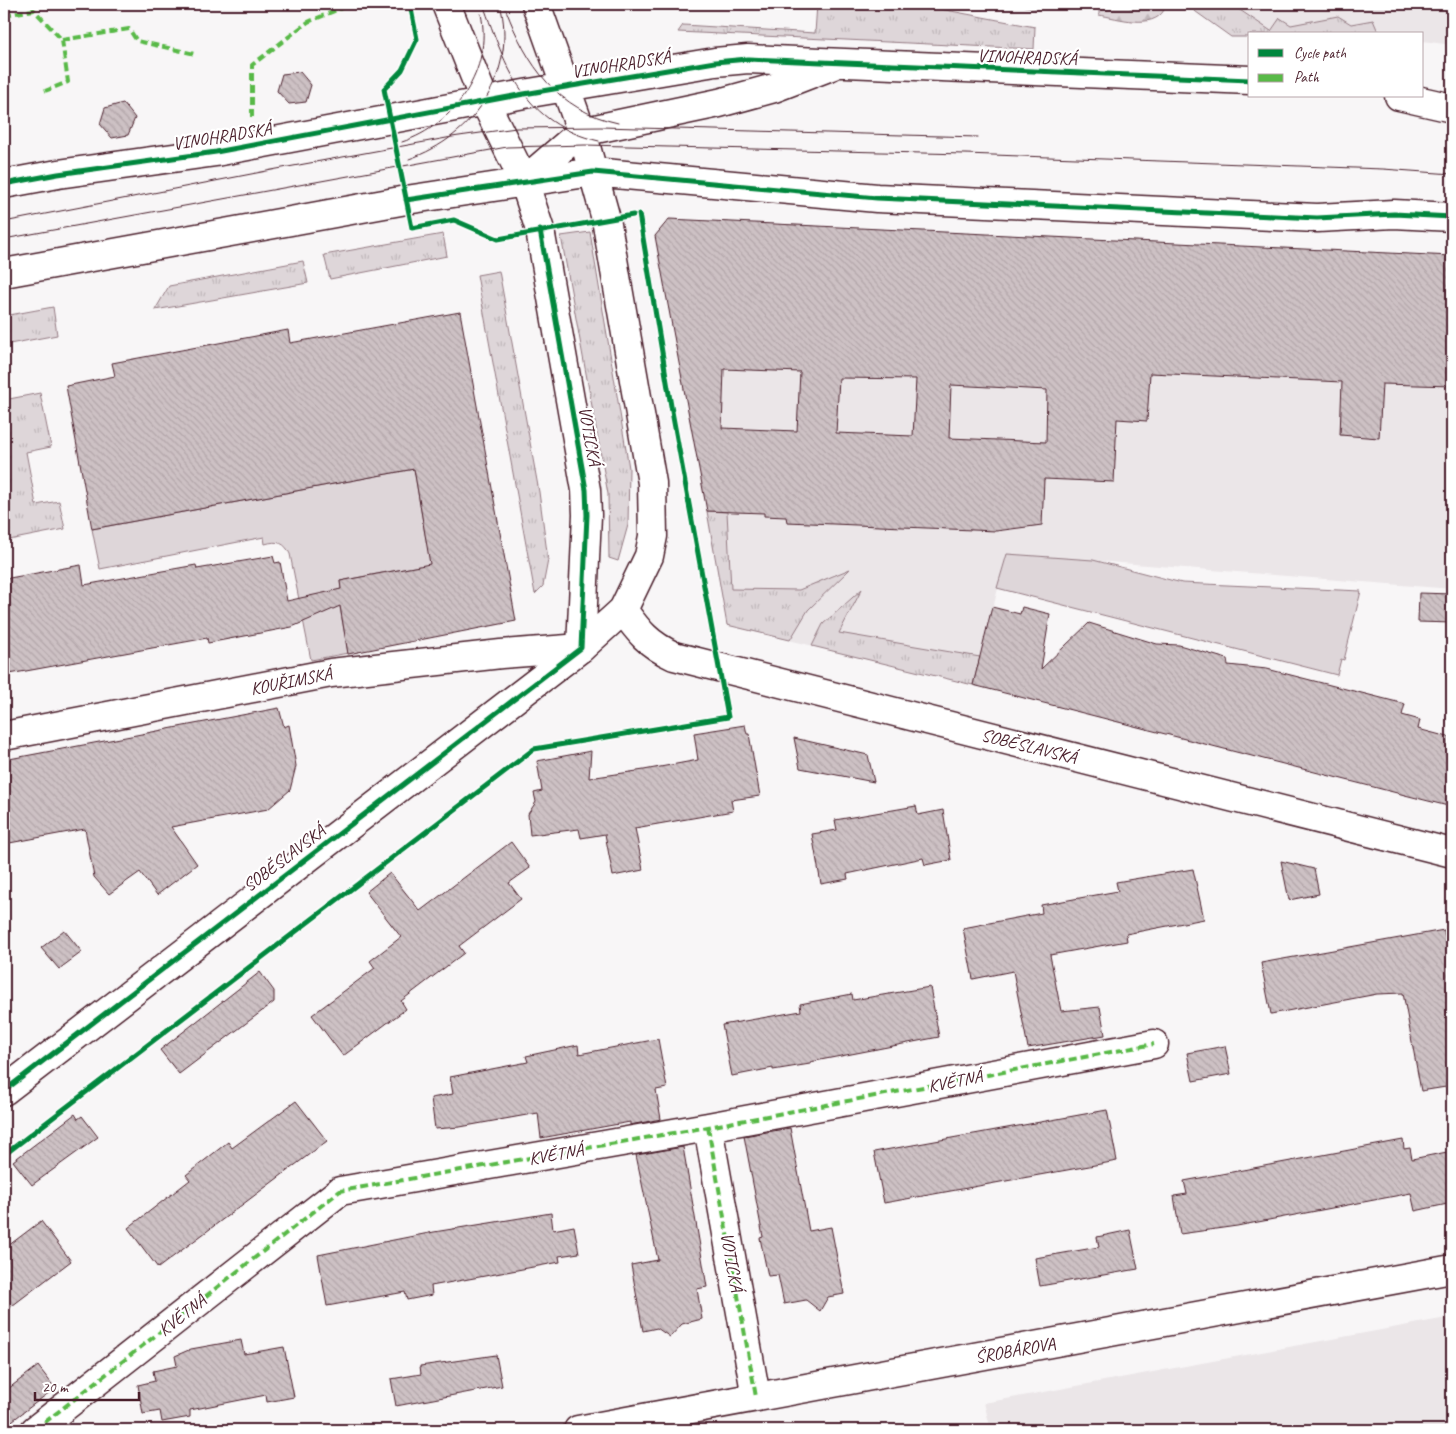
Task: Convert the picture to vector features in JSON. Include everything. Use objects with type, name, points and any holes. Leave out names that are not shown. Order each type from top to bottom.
[{"type":"main road","name":"VOTICKÁ","points":[[446,4],[485,102],[524,181],[540,230],[586,490],[587,515],[581,648]]},
{"type":"main road","points":[[536,4],[581,132],[612,249],[652,483],[653,536],[649,556],[622,610],[581,648]]},
{"type":"main road","name":"VINOHRADSKÁ","points":[[4,184],[58,174],[216,152],[566,87],[715,62],[748,59],[1248,80]]},
{"type":"main road","points":[[524,181],[581,132],[719,104],[774,88],[839,63]]},
{"type":"main road","points":[[1407,98],[1452,108]]},
{"type":"main road","points":[[4,273],[406,200],[593,172],[877,198],[1317,218],[1394,214],[1452,217]]},
{"type":"main road","name":"SOBĚSLAVSKÁ","points":[[622,610],[654,647],[674,656],[1452,853]]},
{"type":"main road","name":"SOBĚSLAVSKÁ","points":[[4,1090],[581,648]]},
{"type":"main road","name":"KOUŘIMSKÁ","points":[[4,736],[331,673],[501,654],[581,648]]},
{"type":"main road","name":"KVĚTNÁ","points":[[35,1430],[340,1191],[708,1127],[1154,1044]]},
{"type":"main road","name":"VOTICKÁ","points":[[708,1127],[756,1397]]},
{"type":"main road","name":"ŠROBÁROVA","points":[[578,1430],[1452,1268]]},
{"type":"shaded area","points":[[1231,4],[1452,4],[1452,45],[1424,41],[1424,32],[1373,32],[1351,24],[1338,16],[1271,31]]},
{"type":"shaded area","points":[[669,219],[1452,256],[1452,589],[1007,554],[973,685],[727,625],[661,266],[658,263],[655,236]]},
{"type":"shaded area","points":[[1452,1317],[1452,1430],[991,1430],[984,1403]]},
{"type":"green space","points":[[817,4],[914,4],[1035,27],[1034,49],[678,32],[683,25],[815,33]]},
{"type":"green space","points":[[1015,4],[1051,4],[1041,9]]},
{"type":"green space","points":[[1099,4],[1158,4],[1164,10],[1152,20],[1134,21],[1099,15]]},
{"type":"green space","points":[[1185,4],[1231,4],[1271,31],[1280,18],[1291,25],[1338,16],[1351,24],[1373,20],[1378,32],[1248,32],[1248,37],[1231,37]]},
{"type":"green space","points":[[590,232],[629,468],[628,525],[618,561],[609,558],[608,494],[561,236]]},
{"type":"green space","points":[[443,234],[447,256],[330,279],[324,255]]},
{"type":"green space","points":[[303,261],[308,283],[155,310],[169,286]]},
{"type":"green space","points":[[499,271],[539,492],[548,560],[543,586],[535,594],[477,275]]},
{"type":"green space","points":[[53,307],[57,335],[4,345],[4,316]]},
{"type":"green space","points":[[40,393],[51,447],[26,452],[36,505],[59,501],[65,529],[4,541],[4,400]]},
{"type":"green space","points":[[414,469],[425,534],[435,571],[419,566],[340,581],[341,589],[337,590],[348,653],[311,660],[290,554],[286,547],[280,543],[265,544],[264,537],[100,569],[92,529]]},
{"type":"green space","points":[[707,511],[727,512],[731,589],[799,590],[850,569],[808,610],[790,640],[727,625]]},
{"type":"green space","points":[[1007,554],[1093,560],[1182,583],[1361,591],[1344,660],[1341,659],[1337,675],[997,588]]},
{"type":"green space","points":[[862,589],[839,633],[980,657],[973,685],[812,646],[823,624]]},
{"type":"building","points":[[300,72],[311,85],[306,102],[289,104],[277,91],[282,74]]},
{"type":"building","points":[[123,103],[135,118],[128,135],[112,138],[100,124],[105,108]]},
{"type":"building","points":[[669,219],[1452,256],[1452,386],[1382,384],[1379,438],[1340,435],[1342,382],[1150,373],[1147,421],[1117,419],[1114,482],[1044,479],[1042,525],[996,531],[787,522],[786,517],[764,516],[764,513],[707,511],[655,236]],"holes":[[[724,369],[800,372],[797,431],[722,428]],[[839,378],[916,379],[913,436],[836,433]],[[951,385],[1047,390],[1046,442],[949,438]]]},
{"type":"building","points":[[460,312],[516,621],[348,654],[340,606],[292,627],[208,643],[207,638],[4,675],[4,579],[81,565],[84,585],[196,565],[197,569],[273,556],[275,563],[280,562],[287,601],[341,589],[340,581],[430,564],[414,469],[92,529],[66,386],[115,376],[112,363],[288,330],[290,343]]},
{"type":"building","points":[[1419,593],[1452,594],[1452,623],[1418,622]]},
{"type":"building","points":[[992,607],[1020,614],[1022,607],[1050,614],[1041,669],[1089,623],[1157,644],[1179,645],[1227,659],[1228,665],[1267,669],[1405,704],[1402,715],[1420,720],[1418,729],[1452,738],[1452,807],[973,685]]},
{"type":"building","points":[[279,708],[284,727],[289,725],[296,766],[290,790],[268,809],[171,827],[197,864],[157,895],[140,872],[109,894],[94,877],[85,829],[4,844],[4,760]]},
{"type":"building","points":[[745,725],[747,734],[749,734],[760,796],[731,800],[733,811],[635,828],[643,870],[613,876],[605,834],[581,838],[579,829],[530,835],[528,814],[536,802],[534,793],[542,791],[537,761],[591,751],[589,778],[644,770],[698,760],[694,733]]},
{"type":"building","points":[[794,738],[868,755],[874,782],[800,768]]},
{"type":"building","points":[[916,806],[918,815],[943,810],[951,860],[925,865],[923,858],[847,874],[848,879],[821,884],[812,834],[837,830],[835,820]]},
{"type":"building","points":[[511,842],[530,868],[509,883],[521,899],[459,946],[464,953],[401,1001],[406,1009],[343,1056],[312,1015],[375,968],[370,961],[401,937],[366,892],[390,873],[420,911]]},
{"type":"building","points":[[1281,861],[1314,869],[1319,894],[1289,900]]},
{"type":"building","points":[[1193,869],[1204,919],[1126,934],[1127,941],[1050,955],[1061,1011],[1100,1007],[1105,1035],[1028,1048],[1013,971],[973,979],[963,928],[1042,913],[1041,905],[1118,891],[1116,882]]},
{"type":"building","points":[[64,930],[82,952],[59,969],[41,948]]},
{"type":"building","points":[[1444,930],[1452,972],[1452,1086],[1421,1091],[1403,993],[1377,994],[1271,1014],[1261,963]]},
{"type":"building","points":[[260,972],[274,991],[274,1002],[179,1074],[160,1050]]},
{"type":"building","points":[[930,987],[939,1037],[810,1062],[810,1064],[773,1070],[773,1068],[732,1076],[722,1025],[801,1011],[800,1004],[852,994],[853,1000]]},
{"type":"building","points":[[658,1039],[667,1088],[656,1090],[661,1119],[630,1125],[630,1122],[541,1138],[538,1113],[460,1127],[435,1129],[431,1098],[453,1094],[450,1077],[528,1062],[526,1056],[578,1045],[579,1054]]},
{"type":"building","points":[[1225,1046],[1231,1074],[1193,1081],[1187,1053]]},
{"type":"building","points":[[296,1101],[327,1141],[158,1268],[128,1228],[190,1180],[186,1175],[228,1142],[232,1148]]},
{"type":"building","points":[[1107,1110],[1117,1161],[884,1203],[874,1152]]},
{"type":"building","points":[[75,1114],[78,1119],[82,1116],[98,1137],[32,1185],[13,1161]]},
{"type":"building","points":[[790,1128],[809,1231],[831,1227],[844,1294],[828,1297],[820,1311],[806,1300],[784,1304],[778,1275],[768,1276],[760,1238],[763,1237],[744,1136]]},
{"type":"building","points":[[1403,1140],[1404,1149],[1410,1148],[1412,1159],[1452,1151],[1452,1203],[1415,1211],[1411,1193],[1237,1226],[1180,1234],[1174,1196],[1187,1194],[1184,1181]]},
{"type":"building","points":[[683,1147],[707,1287],[697,1289],[702,1319],[682,1324],[670,1337],[657,1328],[643,1331],[631,1265],[658,1260],[636,1155]]},
{"type":"building","points":[[551,1213],[553,1230],[574,1226],[579,1253],[559,1256],[560,1262],[431,1286],[432,1295],[407,1300],[405,1292],[327,1306],[318,1255],[434,1232]]},
{"type":"building","points":[[41,1221],[71,1261],[4,1312],[4,1249]]},
{"type":"building","points":[[1130,1230],[1138,1269],[1040,1286],[1035,1258],[1099,1247],[1097,1237]]},
{"type":"building","points":[[241,1340],[244,1354],[284,1347],[294,1397],[267,1402],[266,1395],[190,1410],[190,1417],[162,1422],[160,1411],[143,1414],[138,1385],[155,1381],[153,1371],[177,1366],[175,1356],[191,1349]]},
{"type":"building","points":[[496,1355],[502,1386],[396,1406],[391,1379],[421,1374],[420,1366]]},
{"type":"building","points":[[38,1366],[55,1388],[4,1427],[4,1392]]},
{"type":"tram line","points":[[483,4],[510,71],[535,107],[552,121],[573,133],[599,141]]},
{"type":"tram line","points":[[409,159],[432,149],[453,135],[471,118],[486,99],[496,78],[503,54],[504,30],[500,4]]},
{"type":"tram line","points":[[506,10],[524,49],[547,82],[561,96],[578,108],[597,117],[618,123]]},
{"type":"tram line","points":[[402,142],[421,134],[438,123],[453,109],[466,92],[475,74],[481,55],[483,35],[481,14]]},
{"type":"tram line","points":[[4,222],[277,169],[452,137],[516,128],[601,127],[978,137]]},
{"type":"tram line","points":[[4,239],[507,147],[585,145],[965,154],[1383,169],[1452,174]]},
{"type":"marked path","points":[[252,117],[252,65],[308,22],[351,4]]},
{"type":"marked path","points":[[4,15],[34,10],[62,40],[68,82],[45,91]]},
{"type":"marked path","points":[[62,40],[129,29],[137,41],[195,54]]},
{"type":"marked path","points":[[35,1430],[340,1191],[708,1127],[1154,1044]]},
{"type":"marked path","points":[[708,1127],[756,1397]]},
{"type":"cycle path","points":[[410,4],[417,39],[402,70],[384,89],[412,228],[454,220],[498,239],[633,215]]},
{"type":"cycle path","points":[[4,184],[58,174],[216,152],[524,94],[715,62],[748,59],[1248,80]]},
{"type":"cycle path","points":[[406,200],[593,172],[877,198],[1317,218],[1394,214],[1452,217]]},
{"type":"cycle path","points":[[4,1155],[534,749],[728,717],[671,406],[639,214]]},
{"type":"cycle path","points":[[4,1091],[581,648],[587,515],[586,490],[540,230]]}]
